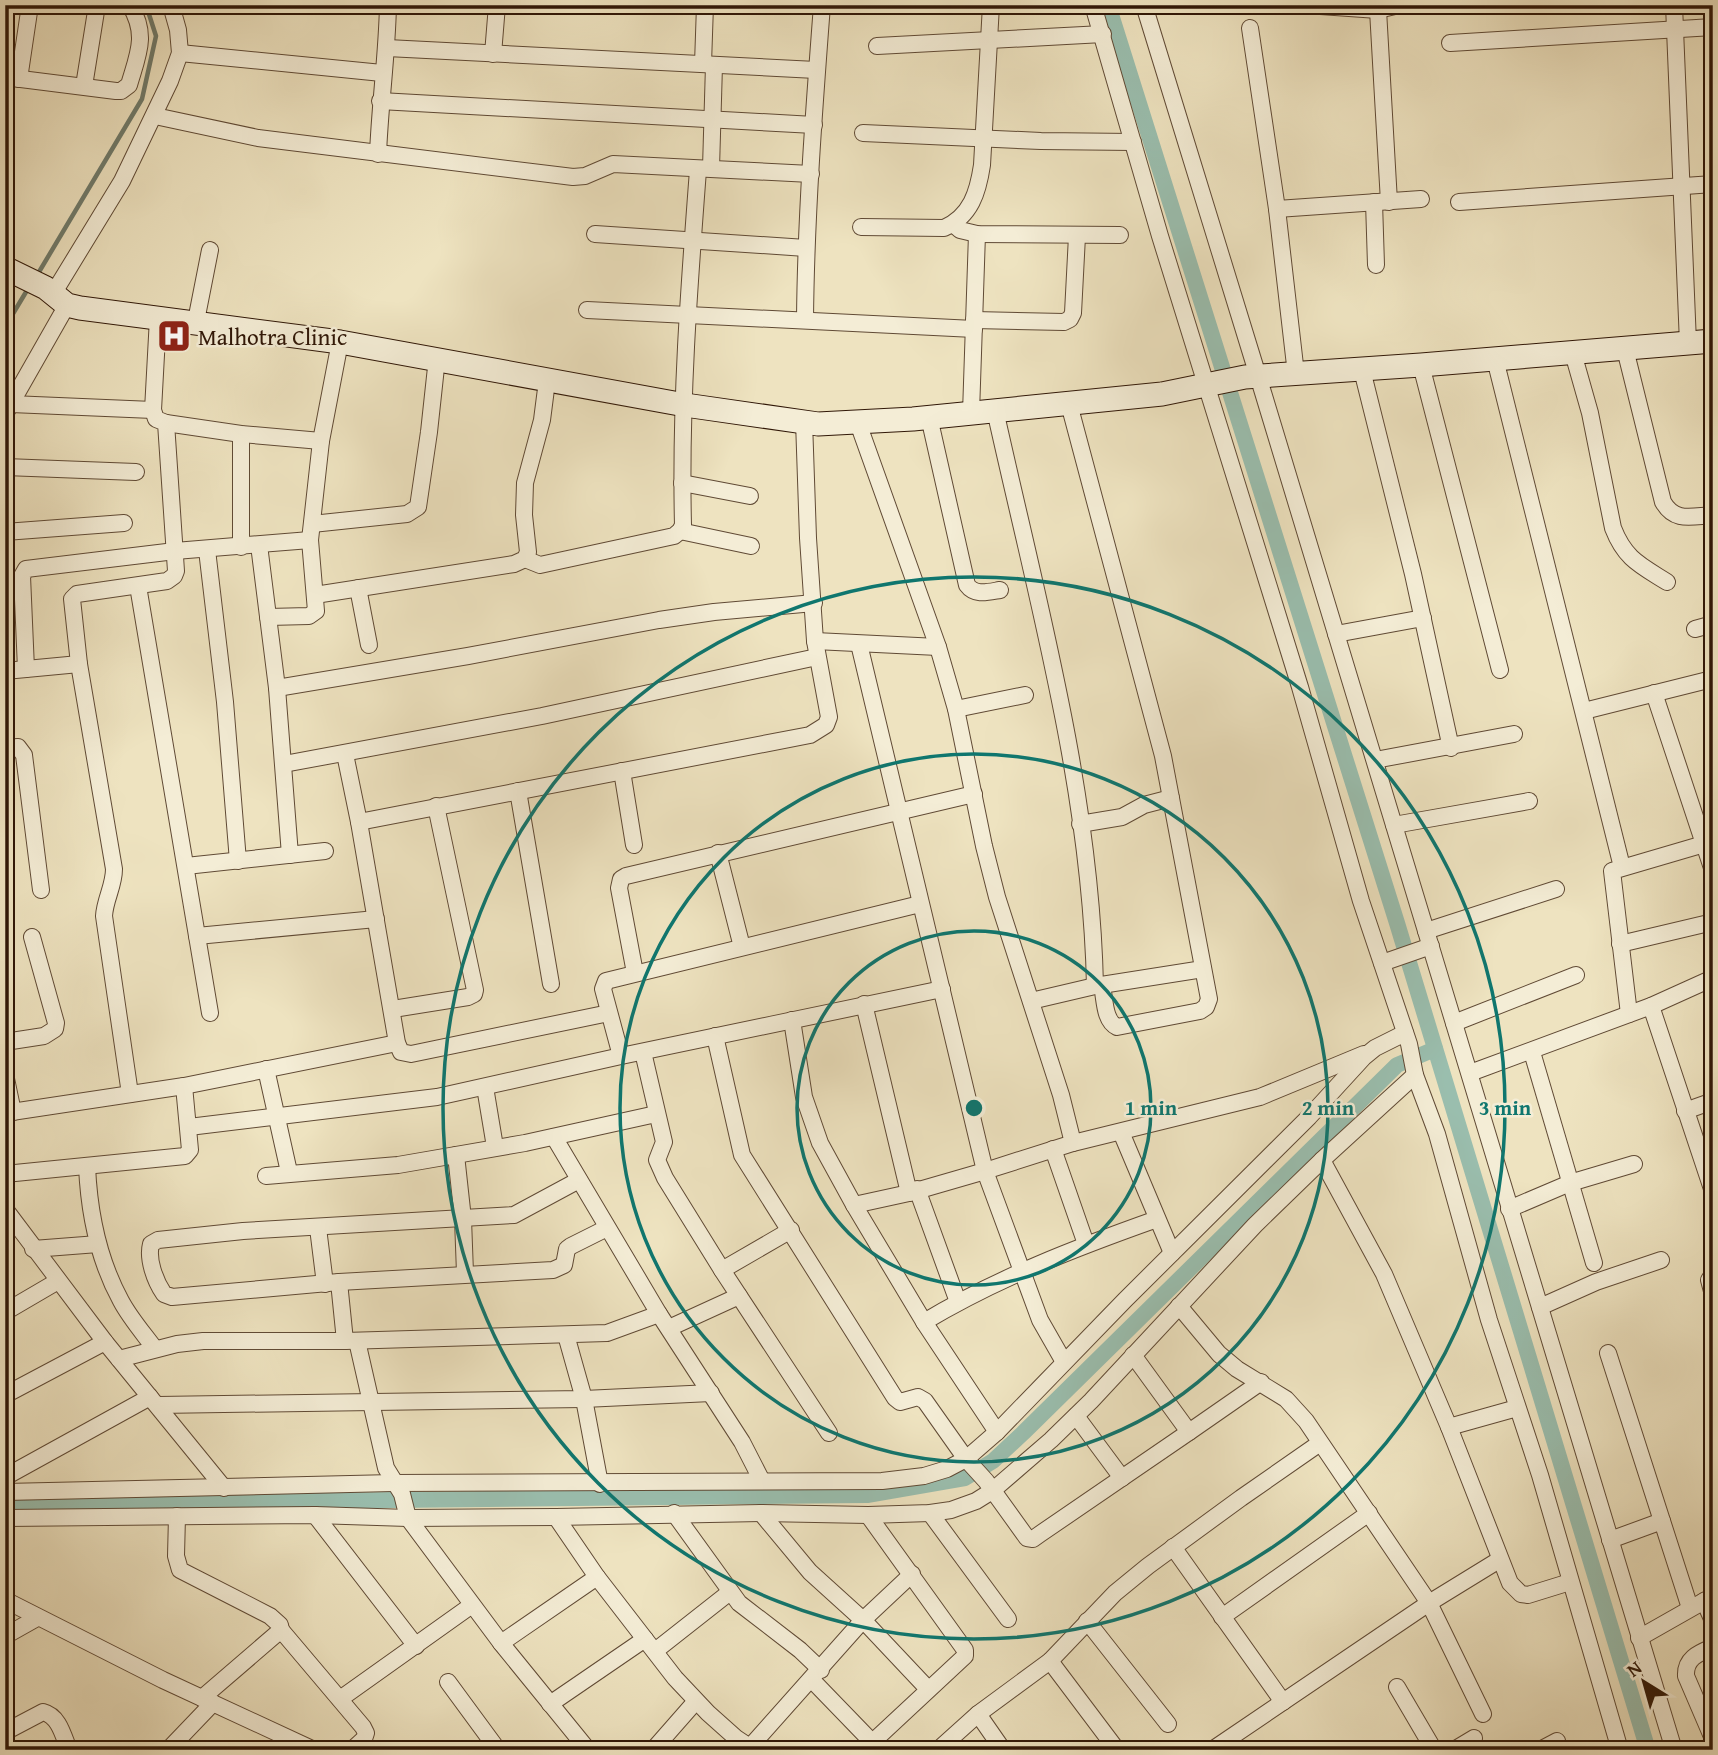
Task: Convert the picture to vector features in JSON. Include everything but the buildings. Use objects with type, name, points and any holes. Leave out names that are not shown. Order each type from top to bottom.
[{"type":"street","points":[[30,5],[12,78],[116,91],[129,85],[141,41],[138,19],[130,5]]},
{"type":"street","points":[[84,86],[97,5]]},
{"type":"street","points":[[153,410],[8,409],[55,295],[122,181],[155,116],[180,52],[178,30],[171,5]]},
{"type":"street","points":[[378,154],[388,5]]},
{"type":"street","points":[[493,54],[497,5]]},
{"type":"street","points":[[525,559],[540,565],[674,536],[683,525],[687,316],[692,241],[713,118],[705,5]]},
{"type":"street","points":[[805,319],[806,248],[822,5]]},
{"type":"street","points":[[861,227],[944,228],[964,215],[978,190],[982,165],[991,5]]},
{"type":"street","points":[[1093,5],[1133,142],[1211,385],[1361,901],[1388,961],[1411,1053],[1517,1408],[1540,1475],[1620,1750]]},
{"type":"street","points":[[1144,5],[1252,377],[1375,760],[1674,1750]]},
{"type":"street","points":[[1306,5],[1378,10],[1399,5]]},
{"type":"street","points":[[1674,5],[1688,343]]},
{"type":"street","points":[[1376,265],[1381,202],[1378,10]]},
{"type":"street","points":[[1450,43],[1713,26]]},
{"type":"street","points":[[1250,28],[1296,374]]},
{"type":"street","points":[[877,46],[1103,34]]},
{"type":"street","points":[[387,48],[816,70]]},
{"type":"street","points":[[180,52],[382,73]]},
{"type":"street","points":[[380,101],[814,125]]},
{"type":"street","points":[[155,116],[258,138],[573,177],[584,176],[613,164],[811,174]]},
{"type":"street","points":[[863,133],[1062,142],[1133,142]]},
{"type":"street","points":[[1459,202],[1713,184]]},
{"type":"street","points":[[1276,209],[1421,200]]},
{"type":"street","points":[[953,223],[960,230],[977,234],[1121,235]]},
{"type":"street","points":[[595,234],[806,248]]},
{"type":"street","points":[[971,413],[977,234]]},
{"type":"street","points":[[587,310],[687,316],[974,325],[1064,322],[1070,319],[1073,313],[1077,236]]},
{"type":"street","points":[[196,321],[210,250]]},
{"type":"street","points":[[11,273],[55,295],[158,318],[340,342],[685,405],[818,424],[929,417],[1162,394],[1252,377],[1713,341]]},
{"type":"street","points":[[158,318],[153,410],[156,419],[166,424],[242,434],[321,440]]},
{"type":"street","points":[[268,617],[313,614],[317,606],[311,532],[321,440],[340,342]]},
{"type":"street","points":[[1625,349],[1663,502],[1668,512],[1677,517],[1713,515]]},
{"type":"street","points":[[1573,353],[1590,413],[1618,540],[1633,561],[1667,582]]},
{"type":"street","points":[[26,669],[22,576],[26,569],[175,551],[259,545],[407,514],[418,507],[437,358]]},
{"type":"street","points":[[1495,359],[1622,867]]},
{"type":"street","points":[[1421,365],[1500,670]]},
{"type":"street","points":[[1362,369],[1423,618],[1451,748]]},
{"type":"street","points":[[315,595],[514,565],[525,559],[528,552],[524,515],[525,483],[542,420],[547,381]]},
{"type":"street","points":[[995,410],[1069,742],[1094,928],[1099,986],[1108,1020],[1117,1027],[1200,1011],[1206,1007],[1209,999],[1163,756],[1069,404]]},
{"type":"street","points":[[929,417],[967,585],[971,591],[977,593],[1000,590]]},
{"type":"street","points":[[359,822],[810,735],[827,725],[829,717],[816,649],[808,538],[804,421]]},
{"type":"street","points":[[858,423],[938,647],[956,709],[984,846],[1073,1143]]},
{"type":"street","points":[[130,1094],[104,916],[114,869],[79,664],[72,605],[73,596],[138,586],[174,576],[175,551],[166,424]]},
{"type":"street","points":[[241,547],[242,434]]},
{"type":"street","points":[[5,467],[136,472]]},
{"type":"street","points":[[682,483],[750,496]]},
{"type":"street","points":[[5,532],[124,523]]},
{"type":"street","points":[[680,531],[751,546]]},
{"type":"street","points":[[259,545],[277,688],[290,855]]},
{"type":"street","points":[[207,550],[225,702],[238,860]]},
{"type":"street","points":[[138,586],[210,1013]]},
{"type":"street","points":[[358,589],[369,645]]},
{"type":"street","points":[[277,688],[659,620],[814,603]]},
{"type":"street","points":[[1336,634],[1423,618]]},
{"type":"street","points":[[1696,629],[1713,624]]},
{"type":"street","points":[[284,764],[542,716],[816,649],[859,644],[938,647]]},
{"type":"street","points":[[859,644],[985,1171],[1040,1320],[1064,1362]]},
{"type":"street","points":[[5,671],[79,664]]},
{"type":"street","points":[[1584,711],[1712,679]]},
{"type":"street","points":[[1654,693],[1713,871]]},
{"type":"street","points":[[956,709],[1025,695]]},
{"type":"street","points":[[1375,760],[1451,748],[1514,734]]},
{"type":"street","points":[[5,748],[18,747],[24,755],[41,890]]},
{"type":"street","points":[[345,754],[397,1043],[401,1052],[411,1054],[609,1013]]},
{"type":"street","points":[[622,771],[634,845]]},
{"type":"street","points":[[518,791],[551,984]]},
{"type":"street","points":[[635,973],[619,888],[621,879],[718,853],[974,794]]},
{"type":"street","points":[[1080,824],[1122,817],[1144,805],[1171,798]]},
{"type":"street","points":[[1394,825],[1530,801]]},
{"type":"street","points":[[393,1009],[468,997],[474,994],[475,990],[436,806]]},
{"type":"street","points":[[1629,1014],[1611,875],[1615,869],[1704,844]]},
{"type":"street","points":[[186,866],[325,852]]},
{"type":"street","points":[[718,853],[742,947]]},
{"type":"street","points":[[1388,961],[1413,953],[1429,938],[1556,889]]},
{"type":"street","points":[[621,1056],[603,985],[612,979],[920,904]]},
{"type":"street","points":[[197,936],[376,919]]},
{"type":"street","points":[[1620,944],[1713,922]]},
{"type":"street","points":[[5,1042],[44,1037],[55,1029],[56,1023],[32,937]]},
{"type":"street","points":[[1031,1001],[1099,986],[1203,969]]},
{"type":"street","points":[[1454,1023],[1576,975]]},
{"type":"street","points":[[1469,1073],[1651,1006],[1713,978]]},
{"type":"street","points":[[189,1127],[398,1104],[942,989]]},
{"type":"street","points":[[864,1004],[913,1191],[958,1302]]},
{"type":"street","points":[[1651,1006],[1713,1192]]},
{"type":"street","points":[[792,1020],[808,1113],[820,1143],[924,1322],[997,1432]]},
{"type":"street","points":[[715,1036],[738,1146],[749,1168],[791,1230],[895,1398],[905,1402],[922,1397],[1023,1533],[1032,1539],[1261,1382]]},
{"type":"street","points":[[5,1074],[9,1112],[184,1086],[397,1043]]},
{"type":"street","points":[[854,1205],[985,1171],[1073,1143],[1260,1097],[1375,1048],[1411,1053]]},
{"type":"street","points":[[5,1518],[315,1516],[403,1501],[600,1484],[882,1481],[924,1476],[970,1463],[1064,1362],[1375,1048]]},
{"type":"street","points":[[643,1052],[664,1142],[657,1160],[659,1167],[722,1270],[829,1433]]},
{"type":"street","points":[[1532,1052],[1594,1263]]},
{"type":"street","points":[[5,1492],[224,1488],[403,1501],[556,1517],[674,1513],[869,1515],[951,1510],[976,1501],[989,1486],[1076,1416],[1255,1225],[1322,1160],[1411,1053]]},
{"type":"street","points":[[265,1069],[289,1172]]},
{"type":"street","points":[[5,1174],[185,1157],[190,1150],[184,1086]]},
{"type":"street","points":[[485,1087],[495,1147]]},
{"type":"street","points":[[1685,1111],[1713,1101]]},
{"type":"street","points":[[266,1176],[289,1172],[377,1167],[456,1155],[656,1114]]},
{"type":"street","points":[[1121,1132],[1172,1253]]},
{"type":"street","points":[[554,1137],[659,1314],[742,1442],[762,1481]]},
{"type":"street","points":[[1053,1149],[1086,1244]]},
{"type":"street","points":[[456,1155],[463,1219],[465,1273]]},
{"type":"street","points":[[1322,1160],[1384,1274],[1449,1427],[1510,1583],[1521,1594],[1528,1595],[1570,1582]]},
{"type":"street","points":[[1509,1209],[1570,1183],[1634,1164]]},
{"type":"street","points":[[86,1166],[89,1209],[98,1244],[121,1301],[155,1349]]},
{"type":"street","points":[[579,1180],[514,1215],[243,1231],[158,1240],[151,1244],[150,1251],[159,1286],[164,1294],[172,1297],[465,1273],[553,1270],[564,1265],[570,1246],[607,1228]]},
{"type":"street","points":[[5,1209],[13,1234],[33,1249],[224,1488]]},
{"type":"street","points":[[924,1322],[958,1302],[1086,1244],[1157,1219]]},
{"type":"street","points":[[318,1228],[332,1283],[371,1403],[386,1468],[403,1501],[472,1605],[588,1750]]},
{"type":"street","points":[[722,1270],[791,1230]]},
{"type":"street","points":[[33,1249],[98,1244]]},
{"type":"street","points":[[1540,1307],[1596,1282],[1661,1260]]},
{"type":"street","points":[[1713,1274],[1709,1280],[1713,1295]]},
{"type":"street","points":[[5,1312],[58,1282]]},
{"type":"street","points":[[668,1328],[739,1296]]},
{"type":"street","points":[[1179,1306],[1219,1354],[1237,1369],[1286,1399],[1306,1421],[1429,1603],[1483,1714]]},
{"type":"street","points":[[119,1359],[155,1349],[203,1341],[351,1341],[618,1331],[659,1314]]},
{"type":"street","points":[[566,1335],[584,1399],[600,1484]]},
{"type":"street","points":[[5,1395],[105,1342]]},
{"type":"street","points":[[1608,1353],[1662,1521],[1713,1621]]},
{"type":"street","points":[[1133,1355],[1189,1432]]},
{"type":"street","points":[[5,1477],[154,1401],[371,1403],[584,1399],[711,1393]]},
{"type":"street","points":[[1449,1427],[1517,1408]]},
{"type":"street","points":[[1076,1416],[1122,1478]]},
{"type":"street","points":[[938,1750],[978,1714],[1051,1661],[1115,1594],[1173,1547],[1320,1443]]},
{"type":"street","points":[[674,1513],[730,1592],[751,1614],[792,1643],[868,1746],[965,1656],[965,1650],[869,1515]]},
{"type":"street","points":[[761,1513],[810,1572],[863,1620],[928,1689]]},
{"type":"street","points":[[930,1513],[1009,1619]]},
{"type":"street","points":[[1222,1617],[1368,1513]]},
{"type":"street","points":[[177,1516],[176,1556],[180,1570],[270,1616],[280,1625],[281,1630],[366,1733],[364,1739],[352,1750]]},
{"type":"street","points":[[315,1516],[416,1646]]},
{"type":"street","points":[[556,1517],[597,1577],[675,1678],[732,1744],[752,1749],[863,1620],[912,1574]]},
{"type":"street","points":[[1610,1539],[1662,1521]]},
{"type":"street","points":[[1173,1547],[1283,1702]]},
{"type":"street","points":[[1212,1750],[1429,1603],[1499,1560]]},
{"type":"street","points":[[501,1643],[597,1577]]},
{"type":"street","points":[[550,1704],[650,1645],[730,1592]]},
{"type":"street","points":[[5,1600],[37,1618],[314,1750]]},
{"type":"street","points":[[1639,1638],[1702,1602]]},
{"type":"street","points":[[340,1699],[472,1605]]},
{"type":"street","points":[[5,1636],[37,1618]]},
{"type":"street","points":[[1087,1621],[1168,1724]]},
{"type":"street","points":[[168,1750],[208,1701],[281,1630]]},
{"type":"street","points":[[1713,1647],[1690,1659],[1686,1667],[1686,1675],[1713,1739]]},
{"type":"street","points":[[1051,1661],[1117,1750]]},
{"type":"street","points":[[447,1682],[498,1750]]},
{"type":"street","points":[[1397,1687],[1434,1750]]},
{"type":"street","points":[[653,1750],[696,1701]]},
{"type":"street","points":[[5,1731],[43,1712],[50,1714],[56,1720],[69,1750]]},
{"type":"street","points":[[978,1714],[1003,1750]]},
{"type":"street","points":[[1454,1750],[1474,1738]]},
{"type":"street","points":[[1540,1750],[1557,1741]]},
{"type":"waterway","points":[[36,277],[142,99],[156,36],[146,5]]},
{"type":"waterway","points":[[1108,5],[1397,923],[1648,1750]]},
{"type":"waterway","points":[[5,327],[29,287]]},
{"type":"waterway","points":[[5,1504],[867,1495],[965,1478],[993,1461],[1023,1433],[1397,1065],[1435,1049]]},
{"type":"place","name":"Malhotra Clinic","points":[[174,336]]}]
